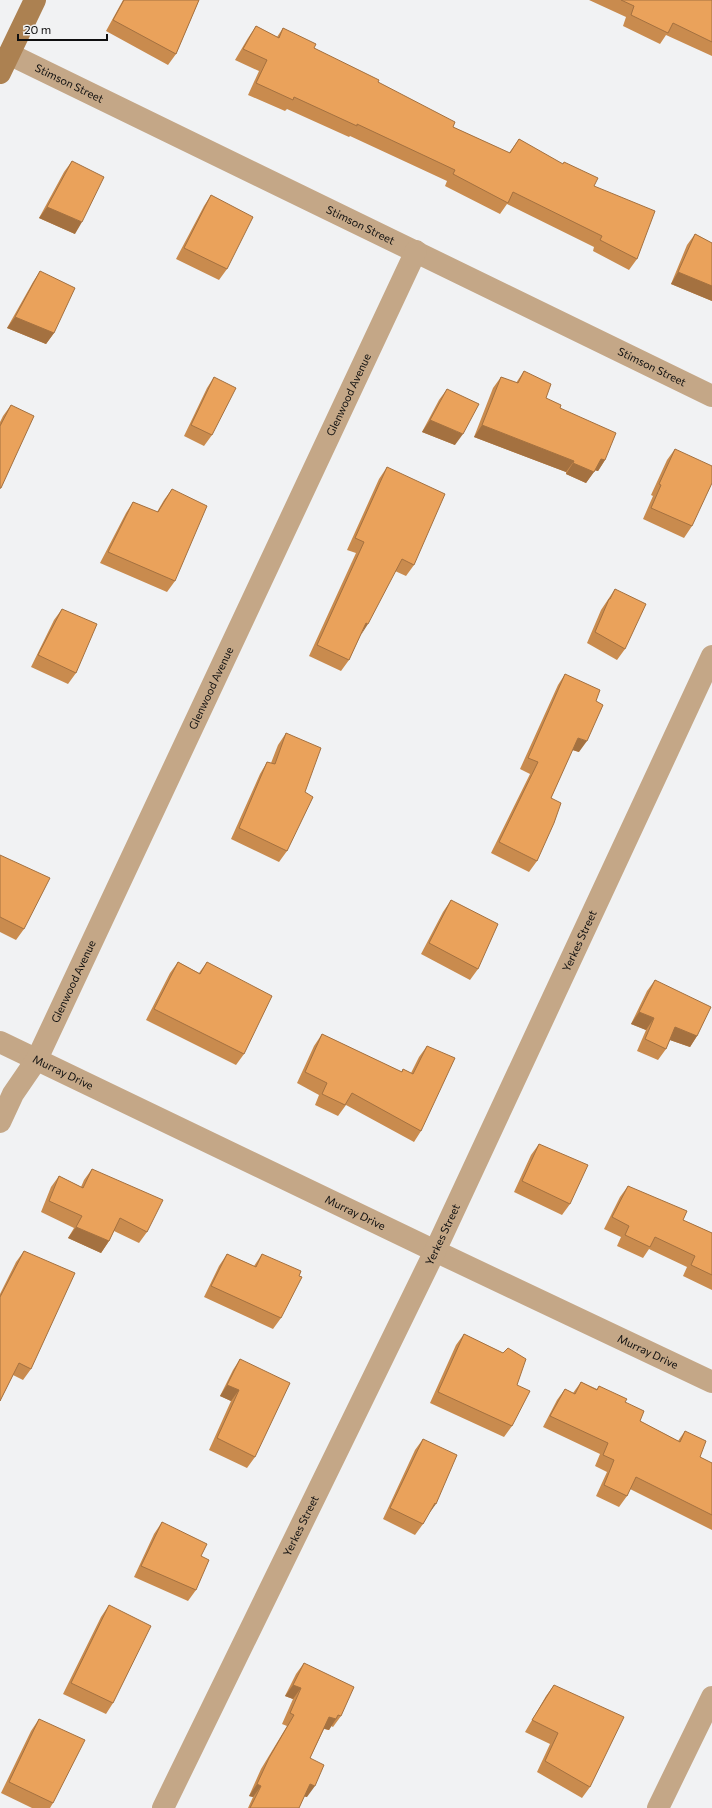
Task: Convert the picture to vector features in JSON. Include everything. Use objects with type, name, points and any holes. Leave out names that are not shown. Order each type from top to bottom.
[{"type":"street","points":[[4,63],[35,0]]},
{"type":"street","name":"Stimson Street","points":[[4,63],[416,251],[712,396]]},
{"type":"street","name":"Glenwood Avenue","points":[[0,1122],[13,1094],[37,1059],[416,251]]},
{"type":"street","name":"Yerkes Street","points":[[163,1808],[434,1251],[712,656]]},
{"type":"street","name":"Murray Drive","points":[[0,1042],[434,1251],[712,1382]]},
{"type":"street","points":[[658,1808],[712,1697]]},
{"type":"building","points":[[124,0],[199,0],[176,54],[113,20]]},
{"type":"building","points":[[621,0],[712,0],[712,42],[673,23],[668,33],[631,15],[634,6]]},
{"type":"building","points":[[256,26],[279,38],[283,28],[316,44],[314,48],[379,80],[378,82],[455,122],[453,127],[510,153],[519,139],[563,164],[564,162],[598,178],[594,186],[655,211],[637,259],[600,240],[602,236],[513,192],[508,203],[453,174],[455,170],[357,124],[357,126],[294,97],[293,100],[256,83],[267,60],[243,49]]},
{"type":"building","points":[[72,161],[104,177],[82,222],[47,207]]},
{"type":"building","points":[[211,195],[253,217],[227,269],[184,248]]},
{"type":"building","points":[[695,234],[712,243],[712,286],[678,272]]},
{"type":"building","points":[[40,271],[75,288],[54,333],[15,317]]},
{"type":"building","points":[[524,371],[551,384],[546,398],[561,405],[560,408],[616,433],[605,460],[601,459],[594,472],[573,463],[574,461],[482,425],[501,377],[518,383]]},
{"type":"building","points":[[214,377],[236,388],[212,435],[191,425]]},
{"type":"building","points":[[447,389],[479,404],[463,434],[430,420]]},
{"type":"building","points":[[11,405],[34,416],[0,488],[0,426]]},
{"type":"building","points":[[675,449],[712,466],[712,483],[692,526],[651,508],[661,485],[659,484]]},
{"type":"building","points":[[387,467],[445,494],[414,565],[402,559],[368,624],[366,623],[349,660],[317,645],[364,542],[355,538]]},
{"type":"building","points":[[172,489],[207,506],[175,581],[108,552],[133,502],[158,512]]},
{"type":"building","points":[[615,589],[646,604],[625,649],[595,632],[609,599]]},
{"type":"building","points":[[62,609],[97,624],[76,673],[38,655]]},
{"type":"building","points":[[565,674],[600,690],[596,701],[603,705],[587,741],[578,738],[551,798],[561,803],[537,861],[499,842],[538,762],[528,758]]},
{"type":"building","points":[[286,733],[321,748],[305,792],[313,797],[287,851],[239,828],[267,762],[275,764]]},
{"type":"building","points":[[0,855],[50,878],[24,929],[0,917]]},
{"type":"building","points":[[451,900],[498,924],[478,969],[429,943]]},
{"type":"building","points":[[178,962],[200,974],[207,962],[272,996],[244,1054],[154,1009]]},
{"type":"building","points":[[655,980],[711,1007],[697,1036],[675,1027],[666,1049],[645,1039],[654,1018],[639,1012]]},
{"type":"building","points":[[322,1034],[402,1072],[403,1069],[413,1074],[427,1046],[455,1058],[421,1131],[352,1093],[345,1105],[322,1094],[327,1083],[305,1072]]},
{"type":"building","points":[[539,1144],[588,1165],[570,1204],[522,1181]]},
{"type":"building","points":[[92,1169],[163,1200],[147,1232],[120,1218],[109,1241],[76,1227],[82,1216],[49,1201],[59,1176],[83,1188]]},
{"type":"building","points":[[628,1186],[687,1211],[683,1220],[712,1233],[712,1275],[691,1265],[695,1256],[655,1237],[650,1247],[625,1235],[629,1226],[612,1217]]},
{"type":"building","points":[[24,1251],[75,1273],[31,1369],[19,1363],[0,1401],[0,1297]]},
{"type":"building","points":[[227,1254],[256,1267],[262,1254],[301,1271],[299,1276],[302,1277],[281,1318],[211,1286]]},
{"type":"building","points":[[464,1334],[503,1353],[508,1348],[526,1359],[517,1385],[530,1391],[512,1426],[438,1392]]},
{"type":"building","points":[[240,1359],[290,1383],[255,1457],[217,1438],[239,1390],[227,1385]]},
{"type":"building","points":[[581,1382],[597,1390],[599,1386],[627,1399],[625,1402],[644,1411],[640,1421],[680,1442],[685,1431],[706,1441],[700,1457],[712,1463],[712,1515],[636,1477],[627,1496],[604,1485],[614,1460],[603,1455],[608,1443],[550,1416],[565,1389],[575,1394]]},
{"type":"building","points":[[423,1439],[457,1455],[436,1504],[435,1503],[423,1524],[390,1508]]},
{"type":"building","points":[[162,1522],[207,1544],[201,1556],[209,1560],[196,1590],[141,1566]]},
{"type":"building","points":[[109,1605],[151,1626],[113,1703],[71,1683]]},
{"type":"building","points":[[304,1663],[354,1687],[341,1716],[338,1715],[336,1719],[329,1717],[310,1758],[324,1765],[315,1786],[310,1784],[299,1808],[250,1808],[261,1786],[257,1784],[269,1758],[294,1715],[290,1713],[301,1688],[293,1685]]},
{"type":"building","points":[[554,1685],[624,1717],[590,1787],[545,1761],[558,1733],[532,1720]]},
{"type":"building","points":[[39,1719],[85,1740],[53,1803],[9,1782]]}]
